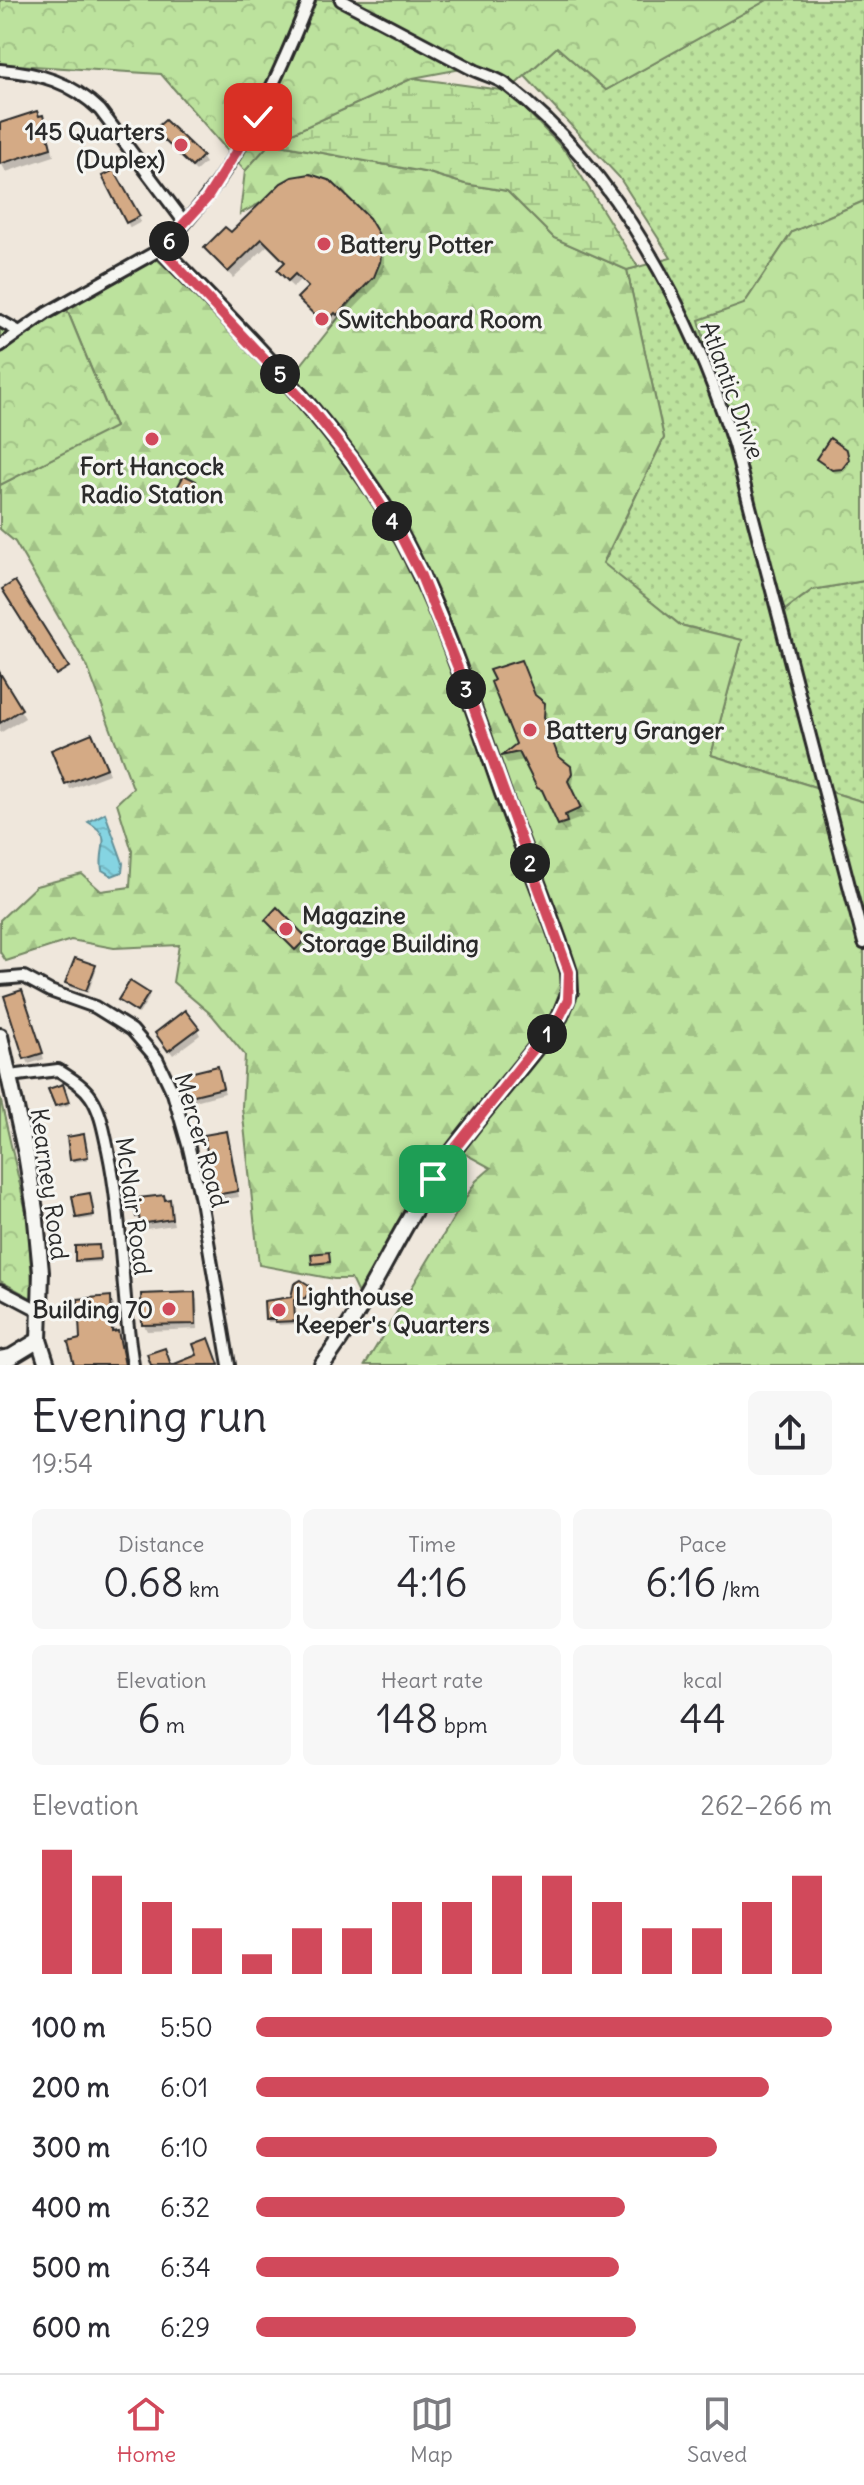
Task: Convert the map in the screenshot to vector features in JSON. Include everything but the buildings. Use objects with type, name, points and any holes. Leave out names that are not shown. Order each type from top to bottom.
[{"type":"street","points":[[0,346],[18,331],[161,249],[185,223],[207,198],[258,117],[309,0]]},
{"type":"street","name":"Atlantic Drive","points":[[341,0],[505,83],[576,151],[617,205],[654,262],[686,321],[734,445],[864,943]]},
{"type":"street","points":[[0,70],[50,77],[88,98],[185,223]]},
{"type":"street","points":[[161,249],[313,411],[353,461],[399,533],[421,576],[470,698],[569,972],[568,1000],[560,1016],[445,1161],[355,1318],[322,1365]]},
{"type":"street","points":[[0,321],[18,331]]},
{"type":"street","name":"Mercer Road","points":[[0,979],[24,977],[50,991],[95,1007],[132,1030],[157,1059],[173,1093],[189,1148],[229,1365]]},
{"type":"street","name":"Kearney Road","points":[[0,1036],[35,1210],[41,1272],[39,1340],[47,1365]]},
{"type":"street","name":"McNair Road","points":[[10,1076],[58,1070],[78,1083],[93,1099],[106,1138],[120,1217],[127,1328],[133,1365]]},
{"type":"street","points":[[0,1290],[40,1311]]},
{"type":"street","points":[[0,1359],[11,1357],[39,1340]]},
{"type":"green space","points":[[0,0],[767,0],[606,90],[557,47],[508,91],[461,69],[413,78],[270,143],[245,171],[161,74],[0,64]]},
{"type":"green space","points":[[767,0],[864,0],[864,201],[792,232],[744,304],[779,615],[812,590],[864,581],[864,802],[711,755],[742,640],[680,625],[603,564],[664,438],[627,270],[671,258],[619,177],[525,76],[557,47],[606,90]]},
{"type":"green space","points":[[413,78],[508,91],[567,153],[638,267],[627,270],[554,238],[507,191],[270,143]]},
{"type":"green space","points":[[270,143],[507,191],[554,238],[627,270],[664,438],[603,563],[680,625],[742,640],[711,755],[864,802],[864,1365],[365,1365],[476,1181],[491,1168],[449,1145],[406,1213],[360,1298],[351,1279],[334,1279],[259,1265],[242,1107],[245,1055],[212,1015],[173,982],[179,945],[114,948],[71,940],[6,961],[0,952],[0,920],[36,886],[82,874],[101,891],[130,887],[132,851],[117,803],[133,788],[87,666],[15,542],[0,529],[0,485],[115,426],[63,300],[150,253],[289,380],[370,278],[310,176],[240,214],[245,171]]},
{"type":"green space","points":[[864,201],[864,581],[812,590],[778,615],[699,320],[744,304],[792,232]]},
{"type":"green space","points":[[63,300],[115,427],[0,485],[0,326],[6,332]]},
{"type":"green space","points":[[0,1097],[28,1220],[33,1299],[0,1281]]},
{"type":"water","points":[[105,813],[123,863],[122,872],[112,876],[102,870],[104,843],[101,833],[88,822]]},
{"type":"place","name":"145 Quarters (Duplex)","points":[[181,145]]},
{"type":"place","name":"Battery Potter","points":[[324,244]]},
{"type":"place","name":"Switchboard Room","points":[[322,319]]},
{"type":"place","name":"Fort Hancock Radio Station","points":[[152,439]]},
{"type":"place","name":"Battery Granger","points":[[530,730]]},
{"type":"place","name":"Magazine Storage Building","points":[[286,929]]},
{"type":"place","name":"Building 70","points":[[169,1309]]},
{"type":"place","name":"Lighthouse Keeper's Quarters","points":[[279,1310]]},
{"type":"route","points":[[258,117],[207,198],[161,249],[313,411],[353,461],[399,533],[421,576],[470,698],[569,972],[570,991],[565,1009],[541,1044],[433,1179]]}]
